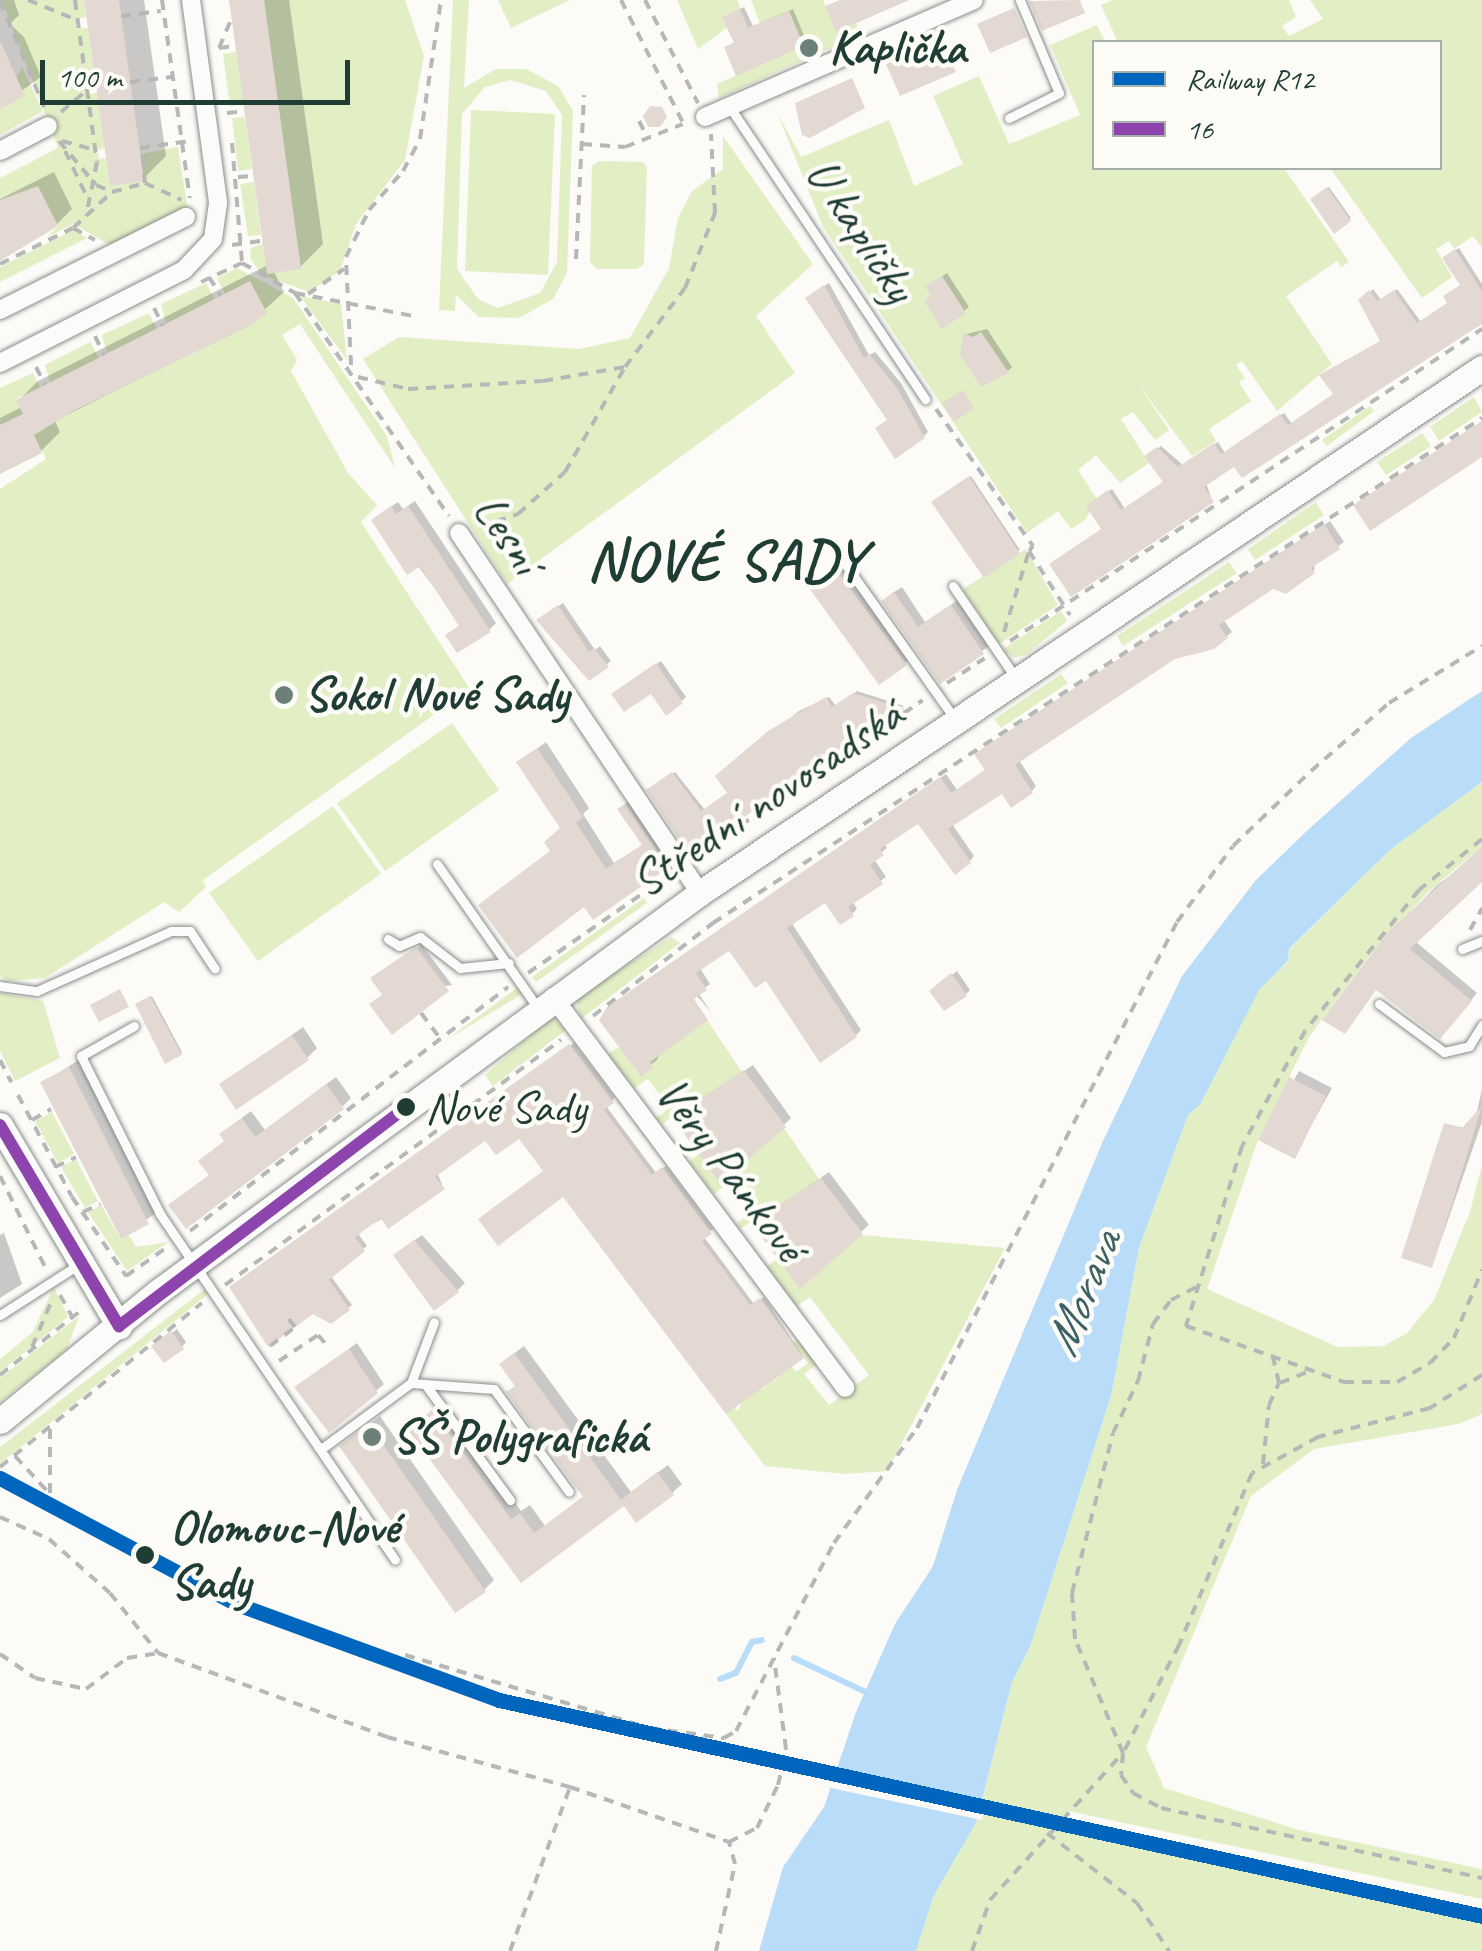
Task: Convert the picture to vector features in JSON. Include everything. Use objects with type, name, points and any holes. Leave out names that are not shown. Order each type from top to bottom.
[{"type":"main road","name":"Střední novosadská","points":[[0,1420],[196,1264],[700,892],[1482,368]]},
{"type":"main road","points":[[0,1124],[78,1265],[119,1326]]},
{"type":"street","points":[[0,363],[184,270],[213,239],[218,202],[192,0]]},
{"type":"street","points":[[705,116],[974,0]]},
{"type":"street","points":[[0,150],[49,119]]},
{"type":"street","points":[[0,310],[186,217]]},
{"type":"street","name":"Lesní","points":[[459,532],[700,892]]},
{"type":"street","name":"Věry Pánkové","points":[[546,1003],[577,1029],[845,1388]]},
{"type":"lane","points":[[1010,118],[1059,94],[1020,0]]},
{"type":"lane","name":"U kapličky","points":[[729,106],[925,400]]},
{"type":"lane","points":[[843,561],[956,721]]},
{"type":"lane","points":[[953,586],[1017,680]]},
{"type":"lane","points":[[437,864],[520,978],[546,1003]]},
{"type":"lane","points":[[0,986],[37,991],[170,932],[190,931],[215,968]]},
{"type":"lane","points":[[388,940],[399,946],[420,937],[460,968],[509,963]]},
{"type":"lane","points":[[1462,949],[1482,941]]},
{"type":"lane","points":[[1378,1004],[1444,1052],[1469,1046],[1482,1025]]},
{"type":"lane","points":[[134,1026],[81,1056],[179,1239],[395,1560]]},
{"type":"lane","points":[[0,1315],[78,1265]]},
{"type":"lane","points":[[321,1448],[411,1384],[434,1322]]},
{"type":"lane","points":[[411,1384],[494,1389],[568,1492]]},
{"type":"lane","points":[[425,1384],[510,1500]]},
{"type":"path","points":[[28,0],[78,21],[87,21]]},
{"type":"path","points":[[75,0],[96,152],[96,185],[86,216]]},
{"type":"path","points":[[0,264],[73,228],[112,192],[145,183],[191,206],[162,0]]},
{"type":"path","points":[[352,368],[344,269],[354,234],[420,139],[441,0]]},
{"type":"path","points":[[582,144],[625,147],[683,124],[621,0]]},
{"type":"path","points":[[459,532],[518,514],[565,472],[626,366],[692,274],[716,213],[716,147],[705,116],[645,0]]},
{"type":"path","points":[[0,1],[49,119],[96,86]]},
{"type":"path","points":[[121,16],[163,11]]},
{"type":"path","points":[[232,17],[218,48],[236,46]]},
{"type":"path","points":[[216,27],[226,30]]},
{"type":"path","points":[[130,82],[172,77]]},
{"type":"path","points":[[576,259],[584,95]]},
{"type":"path","points":[[227,113],[244,111]]},
{"type":"path","points":[[639,121],[648,139]]},
{"type":"path","points":[[90,203],[59,140],[105,152]]},
{"type":"path","points":[[145,183],[141,148],[180,143]]},
{"type":"path","points":[[63,147],[96,185],[112,192]]},
{"type":"path","points":[[242,263],[245,244],[236,177],[253,176]]},
{"type":"path","points":[[73,228],[106,246]]},
{"type":"path","points":[[222,245],[262,241]]},
{"type":"path","points":[[242,263],[295,294],[418,317]]},
{"type":"path","points":[[221,296],[210,278],[242,263]]},
{"type":"path","points":[[307,294],[344,269]]},
{"type":"path","name":"Lesní","points":[[295,294],[352,368],[459,532]]},
{"type":"path","points":[[153,307],[163,326]]},
{"type":"path","points":[[925,400],[958,434],[1033,546],[1003,646],[1482,329]]},
{"type":"path","points":[[95,336],[104,355]]},
{"type":"path","points":[[358,377],[408,389],[542,381],[626,366]]},
{"type":"path","points":[[36,367],[45,385]]},
{"type":"path","points":[[0,1466],[216,1292],[577,1029],[713,923],[1482,418]]},
{"type":"path","points":[[1029,551],[1072,618]]},
{"type":"path","points":[[405,1655],[650,1728],[724,1738],[736,1731],[834,1543],[918,1428],[1177,922],[1233,846],[1311,770],[1389,704],[1482,646]]},
{"type":"path","points":[[18,1095],[55,1167],[124,1277],[520,978],[992,653]]},
{"type":"path","points":[[1482,839],[1419,890],[1305,1032],[1242,1146],[1186,1326],[1344,1382],[1397,1382],[1430,1364],[1454,1338],[1482,1270]]},
{"type":"path","points":[[421,1013],[440,1040]]},
{"type":"path","points":[[0,1060],[12,1082]]},
{"type":"path","points":[[32,1120],[51,1110]]},
{"type":"path","points":[[322,1130],[332,1142]]},
{"type":"path","points":[[55,1167],[76,1156]]},
{"type":"path","points":[[353,1172],[361,1183]]},
{"type":"path","points":[[0,1176],[52,1280]]},
{"type":"path","points":[[83,1212],[100,1204]]},
{"type":"path","points":[[1197,1287],[1171,1300],[1153,1324],[1138,1382],[1113,1433],[1072,1594],[1075,1639],[1123,1753],[1126,1784],[1161,1808],[1482,1878]]},
{"type":"path","points":[[30,1351],[56,1288],[72,1317]]},
{"type":"path","points":[[0,1374],[79,1312]]},
{"type":"path","points":[[258,1355],[295,1327],[284,1312]]},
{"type":"path","points":[[267,1369],[318,1334],[328,1347]]},
{"type":"path","points":[[1263,1464],[1269,1405],[1278,1384],[1273,1355]]},
{"type":"path","points":[[1278,1384],[1313,1370]]},
{"type":"path","points":[[972,1951],[990,1900],[1123,1753],[1179,1645],[1244,1486],[1263,1464],[1318,1437],[1430,1408],[1482,1375]]},
{"type":"path","points":[[16,1456],[50,1493],[50,1429]]},
{"type":"path","points":[[0,1517],[49,1539],[110,1593],[158,1653]]},
{"type":"path","points":[[0,1654],[35,1678],[86,1690],[127,1658],[158,1653],[387,1737],[570,1786],[729,1842],[746,1838],[764,1817],[786,1749],[774,1658]]},
{"type":"path","points":[[510,1951],[570,1786]]},
{"type":"path","points":[[1047,1834],[1137,1904],[1169,1951]]},
{"type":"path","points":[[716,1951],[734,1864],[729,1842]]},
{"type":"green space","points":[[2,0],[84,0],[86,17],[78,19],[78,28],[88,28],[95,82],[86,84],[87,94],[97,93],[105,148],[97,150],[99,159],[106,158],[110,185],[144,181],[140,154],[178,147],[188,211],[110,245],[73,224],[46,238],[58,226],[38,187],[0,200],[0,178],[58,148]]},
{"type":"green space","points":[[264,0],[405,0],[424,56],[405,160],[356,224],[340,271],[309,292],[262,275],[250,258],[251,248],[263,244],[267,273],[301,269]]},
{"type":"green space","points":[[453,0],[469,0],[464,88],[496,69],[526,69],[558,86],[573,111],[567,273],[553,299],[519,318],[479,317],[456,295],[455,311],[439,310]],"holes":[[[510,80],[546,91],[562,115],[557,262],[540,293],[498,308],[478,299],[457,269],[462,114],[485,87]]]},
{"type":"green space","points":[[498,0],[570,0],[511,28]]},
{"type":"green space","points":[[677,0],[737,0],[741,9],[724,17],[728,27],[698,49]]},
{"type":"green space","points":[[751,0],[823,0],[836,31],[856,23],[861,34],[719,98],[717,84],[786,53],[762,29]]},
{"type":"green space","points":[[1113,0],[1289,0],[1296,17],[1282,26],[1289,36],[1323,19],[1310,0],[1482,0],[1482,248],[1473,236],[1454,249],[1449,241],[1436,249],[1452,277],[1422,298],[1331,170],[1442,170],[1442,40],[1117,40],[1101,5]]},
{"type":"green space","points":[[1097,25],[1104,40],[1092,40],[1092,170],[1285,170],[1349,262],[1341,267],[1337,261],[1286,296],[1332,364],[1277,411],[1242,361],[1236,365],[1245,378],[1239,382],[1251,401],[1209,429],[1216,441],[1192,456],[1138,384],[1169,430],[1155,440],[1133,412],[1121,419],[1149,463],[1120,483],[1096,455],[1078,470],[1097,499],[1085,520],[1071,529],[1058,511],[1027,533],[823,227],[777,112],[801,157],[889,120],[914,186],[963,164],[933,96],[979,76],[1009,144],[1080,115],[1050,45]]},
{"type":"green space","points":[[236,52],[244,105],[230,106],[223,54]]},
{"type":"green space","points":[[22,67],[43,111],[0,135],[0,109]]},
{"type":"green space","points":[[471,110],[555,114],[548,275],[465,271]]},
{"type":"green space","points":[[245,117],[252,169],[238,171],[232,118]]},
{"type":"green space","points":[[723,136],[813,264],[756,316],[795,373],[507,584],[363,359],[399,337],[579,349],[630,338],[669,268],[678,218],[692,191],[723,169]]},
{"type":"green space","points":[[599,161],[643,162],[647,168],[644,264],[637,269],[597,269],[590,262],[592,166]]},
{"type":"green space","points":[[254,182],[261,235],[248,236],[240,184]]},
{"type":"green space","points":[[73,230],[87,238],[0,282],[0,267]]},
{"type":"green space","points":[[237,268],[293,298],[387,436],[395,468],[300,324],[282,335],[297,360],[291,371],[348,473],[377,505],[361,522],[470,689],[203,880],[206,887],[179,912],[164,902],[45,978],[8,981],[0,976],[0,489],[46,459],[32,431],[266,312],[250,282],[225,294],[217,278]]},
{"type":"green space","points":[[206,283],[215,299],[166,324],[161,304]]},
{"type":"green space","points":[[300,296],[341,304],[347,360]]},
{"type":"green space","points":[[149,313],[157,329],[107,353],[102,335]]},
{"type":"green space","points":[[90,342],[99,358],[50,382],[45,365]]},
{"type":"green space","points":[[33,373],[40,387],[16,399],[23,414],[0,425],[0,388]]},
{"type":"green space","points":[[1400,392],[1327,446],[1322,440],[1370,406],[1374,411]]},
{"type":"green space","points":[[1474,397],[1482,412],[1439,441],[1430,427]]},
{"type":"green space","points":[[1422,433],[1431,446],[1386,475],[1377,462]]},
{"type":"green space","points":[[1316,502],[1324,515],[1255,560],[1248,549]]},
{"type":"green space","points":[[1026,549],[1058,605],[999,644],[963,589]]},
{"type":"green space","points":[[1229,562],[1237,573],[1123,646],[1117,636]]},
{"type":"green space","points":[[1061,611],[1067,621],[1026,655],[1014,658],[1003,649]]},
{"type":"green space","points":[[1061,674],[1068,683],[1001,728],[994,719]]},
{"type":"green space","points":[[452,723],[499,790],[385,871],[337,803]]},
{"type":"green space","points":[[1482,782],[1482,846],[1428,892],[1372,953],[1309,1037],[1258,1140],[1207,1289],[1338,1347],[1384,1346],[1407,1333],[1434,1300],[1470,1212],[1482,1165],[1482,1414],[1458,1424],[1314,1449],[1251,1496],[1146,1747],[1164,1788],[1299,1830],[1482,1869],[1482,1899],[1068,1811],[1050,1830],[1057,1825],[1482,1916],[1482,1951],[916,1951],[933,1897],[976,1823],[1012,1682],[1030,1647],[1111,1396],[1139,1248],[1188,1115],[1200,1105],[1259,989],[1288,962],[1289,950],[1391,849]]},
{"type":"green space","points":[[333,806],[381,874],[258,961],[209,893]]},
{"type":"green space","points":[[644,898],[647,903],[536,982],[532,977]]},
{"type":"green space","points":[[671,937],[680,943],[581,1019],[575,999]]},
{"type":"green space","points":[[518,987],[522,994],[445,1041]]},
{"type":"green space","points":[[0,993],[43,1001],[60,1058],[15,1081],[0,1051]]},
{"type":"green space","points":[[552,1017],[566,1030],[493,1086],[485,1075]]},
{"type":"green space","points":[[707,1020],[742,1072],[692,1117],[684,1108],[662,1124],[656,1118],[669,1108],[648,1079],[634,1088],[608,1054],[619,1047],[640,1076],[654,1067],[647,1058]]},
{"type":"green space","points":[[52,1112],[74,1154],[58,1163],[35,1121]]},
{"type":"green space","points":[[784,1128],[819,1179],[771,1222],[764,1214],[740,1229],[736,1224],[749,1213],[727,1184],[714,1194],[689,1161],[699,1154],[721,1182],[734,1173],[727,1163]]},
{"type":"green space","points":[[76,1159],[98,1201],[85,1208],[61,1167]]},
{"type":"green space","points":[[101,1205],[120,1238],[129,1235],[136,1247],[168,1242],[127,1271],[88,1212]]},
{"type":"green space","points":[[862,1235],[1005,1248],[887,1471],[845,1474],[765,1466],[726,1414],[732,1405],[738,1411],[744,1396],[766,1387],[770,1377],[774,1381],[789,1362],[796,1372],[808,1363],[793,1343],[798,1339],[817,1364],[804,1374],[829,1405],[869,1375],[810,1297],[797,1306],[767,1266],[777,1259],[800,1288],[812,1279],[806,1270]]},
{"type":"green space","points":[[54,1287],[68,1317],[0,1372],[0,1359],[32,1333]]},
{"type":"green space","points":[[205,1289],[209,1293],[0,1464],[0,1447]]},
{"type":"green space","points":[[79,1316],[67,1349],[0,1402],[0,1378]]},
{"type":"water","name":"Morava","points":[[1482,691],[1482,782],[1391,849],[1289,949],[1288,961],[1259,990],[1200,1105],[1188,1115],[1139,1248],[1111,1396],[1030,1647],[1012,1682],[976,1823],[933,1897],[916,1951],[759,1951],[783,1867],[824,1807],[856,1712],[895,1624],[933,1566],[957,1490],[1103,1141],[1182,976],[1256,880],[1310,828],[1411,738]]},
{"type":"pier","points":[[832,1767],[985,1800],[982,1820],[826,1787]]},
{"type":"building","points":[[84,0],[119,0],[144,181],[110,186]]},
{"type":"building","points":[[229,0],[264,0],[301,269],[267,274]]},
{"type":"building","points":[[840,0],[909,0],[836,32],[825,6]]},
{"type":"building","points":[[1080,0],[1085,13],[1042,31],[1029,1]]},
{"type":"building","points":[[1014,8],[1027,37],[990,53],[977,24]]},
{"type":"building","points":[[740,9],[748,28],[789,11],[804,46],[736,76],[724,47],[734,43],[722,17]]},
{"type":"building","points":[[942,39],[956,72],[900,96],[886,64]]},
{"type":"building","points":[[0,41],[25,96],[0,109]]},
{"type":"building","points":[[852,78],[865,108],[810,138],[802,135],[795,103]]},
{"type":"building","points":[[650,106],[662,107],[667,117],[660,127],[648,127],[643,116]]},
{"type":"building","points":[[38,186],[58,226],[0,261],[0,200]]},
{"type":"building","points":[[1327,187],[1351,221],[1334,234],[1310,199]]},
{"type":"building","points":[[1455,249],[1482,291],[1482,324],[1242,478],[1234,467],[1204,487],[1214,502],[1071,597],[1049,564],[1101,529],[1086,506],[1108,490],[1121,510],[1163,482],[1144,456],[1157,447],[1178,467],[1214,443],[1221,454],[1280,414],[1288,425],[1333,394],[1319,375],[1380,341],[1358,300],[1369,290],[1377,301],[1394,290],[1417,323],[1447,303],[1443,296],[1460,285],[1442,258]]},
{"type":"building","points":[[942,276],[966,313],[942,329],[924,301],[931,296],[925,287]]},
{"type":"building","points":[[250,281],[267,313],[252,325],[75,410],[34,435],[42,453],[0,474],[0,425],[23,414],[16,400]]},
{"type":"building","points":[[824,285],[864,358],[869,354],[897,388],[925,438],[895,459],[875,428],[887,420],[805,298]]},
{"type":"building","points":[[981,332],[1009,373],[981,387],[960,355],[963,333],[973,337]]},
{"type":"building","points":[[963,390],[974,408],[954,422],[942,403]]},
{"type":"building","points":[[1482,421],[1482,457],[1370,531],[1353,505]]},
{"type":"building","points":[[969,476],[1020,554],[984,578],[931,502]]},
{"type":"building","points":[[391,506],[396,514],[408,506],[491,632],[457,653],[445,635],[459,626],[420,566],[407,575],[371,520]]},
{"type":"building","points":[[1324,524],[1340,549],[1311,568],[1315,573],[1286,594],[1273,589],[1219,625],[1228,638],[1214,649],[1175,659],[1015,765],[1033,793],[1011,808],[1002,794],[948,829],[971,863],[955,875],[918,824],[880,849],[884,855],[870,865],[883,884],[848,907],[854,916],[840,925],[825,903],[787,928],[857,1037],[820,1063],[766,981],[755,988],[729,951],[696,973],[707,990],[694,999],[708,1020],[650,1062],[654,1067],[641,1077],[599,1020],[607,1007],[940,777],[951,793],[985,770],[974,754]]},
{"type":"building","points":[[833,566],[907,665],[879,685],[807,585]]},
{"type":"building","points":[[894,592],[918,627],[951,605],[984,654],[940,684],[881,601]]},
{"type":"building","points":[[558,605],[589,652],[594,648],[609,667],[589,681],[536,620]]},
{"type":"building","points":[[656,663],[683,703],[666,716],[651,694],[624,712],[611,694]]},
{"type":"building","points":[[853,693],[905,709],[689,854],[646,790],[672,772],[701,811],[727,793],[715,776],[768,731],[826,697],[832,707]]},
{"type":"building","points":[[537,748],[583,817],[576,823],[606,869],[642,845],[617,809],[625,804],[668,868],[593,920],[584,907],[517,958],[478,905],[550,851],[544,842],[560,828],[516,762]]},
{"type":"building","points":[[1482,846],[1482,882],[1410,949],[1472,1001],[1440,1039],[1376,990],[1345,1034],[1322,1020],[1389,931]]},
{"type":"building","points":[[416,947],[449,991],[392,1035],[369,1004],[382,995],[370,978]]},
{"type":"building","points":[[951,973],[967,996],[944,1011],[929,991]]},
{"type":"building","points":[[120,989],[129,1007],[99,1022],[90,1005]]},
{"type":"building","points":[[150,996],[182,1055],[165,1064],[135,1004]]},
{"type":"building","points":[[292,1035],[309,1060],[236,1110],[219,1084]]},
{"type":"building","points":[[569,1044],[614,1103],[604,1110],[652,1175],[662,1167],[712,1234],[702,1241],[750,1305],[760,1298],[804,1358],[726,1414],[563,1197],[498,1246],[478,1219],[543,1171],[519,1139],[496,1155],[485,1141],[435,1177],[445,1189],[388,1229],[381,1218],[355,1237],[365,1251],[329,1280],[350,1310],[331,1324],[313,1314],[268,1347],[229,1287]]},
{"type":"building","points":[[69,1067],[149,1224],[121,1239],[40,1082]]},
{"type":"building","points":[[744,1070],[786,1127],[720,1183],[672,1117]]},
{"type":"building","points":[[1289,1077],[1326,1096],[1295,1159],[1258,1140]]},
{"type":"building","points":[[326,1084],[344,1109],[186,1229],[168,1205],[209,1175],[198,1161],[224,1141],[219,1134],[242,1118],[255,1137]]},
{"type":"building","points":[[1482,1106],[1432,1268],[1401,1258],[1444,1123],[1462,1128]]},
{"type":"building","points":[[821,1178],[863,1234],[800,1289],[751,1223]]},
{"type":"building","points":[[414,1240],[459,1292],[434,1311],[393,1255]]},
{"type":"building","points":[[171,1331],[184,1349],[164,1363],[151,1346]]},
{"type":"building","points":[[349,1349],[378,1393],[329,1433],[294,1387]]},
{"type":"building","points":[[514,1353],[621,1500],[657,1472],[674,1495],[636,1523],[624,1506],[521,1583],[408,1430],[432,1410],[511,1519],[520,1513],[534,1533],[583,1497],[506,1392],[515,1386],[499,1364]]},
{"type":"building","points":[[369,1424],[486,1592],[455,1613],[339,1446]]},
{"type":"waterway","points":[[720,1679],[736,1673],[752,1642],[762,1640]]},
{"type":"waterway","points":[[794,1658],[872,1695]]},
{"type":"rail line","name":"R12","points":[[0,1478],[237,1604],[499,1700],[1482,1916]]},
{"type":"transit line","name":"16","points":[[119,1326],[406,1107]]},
{"type":"transit line","name":"16","points":[[0,1125],[119,1326]]},
{"type":"place","name":"Kaplička","points":[[809,48]]},
{"type":"place","name":"Sokol Nové Sady","points":[[284,695]]},
{"type":"place","name":"Nové Sady","points":[[406,1107]]},
{"type":"place","name":"SŠ Polygrafická","points":[[372,1437]]},
{"type":"place","name":"Olomouc-Nové Sady","points":[[145,1555]]},
{"type":"district","name":"NOVÉ SADY","points":[[727,560]]}]
